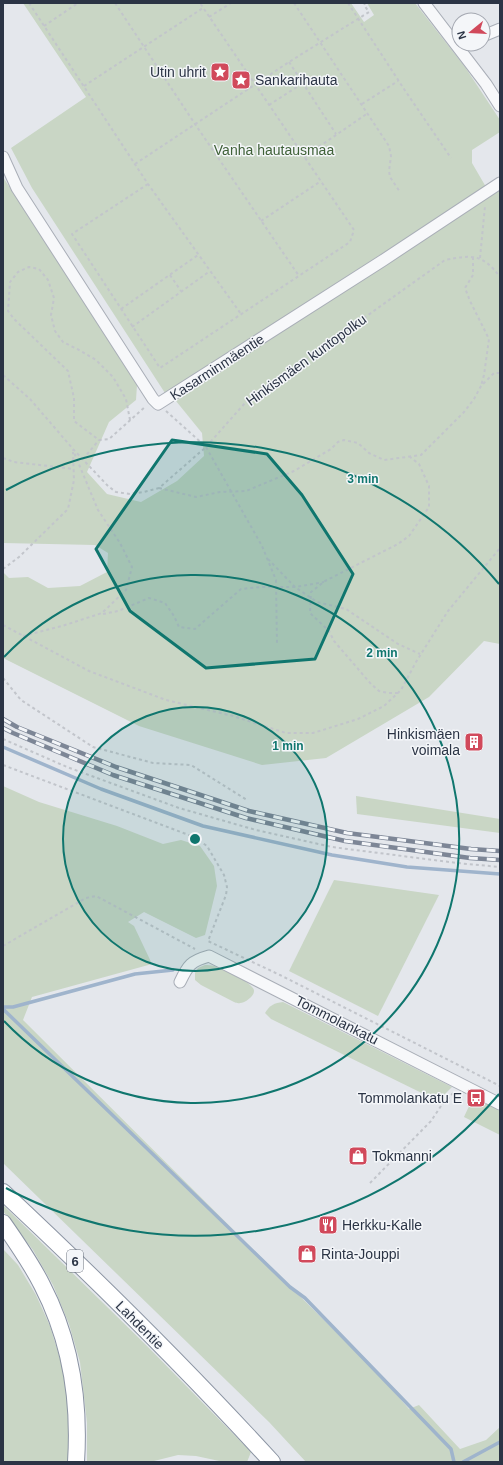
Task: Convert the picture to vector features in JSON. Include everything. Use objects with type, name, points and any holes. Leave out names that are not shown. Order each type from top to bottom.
[{"type":"highway","name":"Lahdentie","points":[[3,1192],[146,1330],[223,1408],[272,1462]]},
{"type":"highway","points":[[3,1223],[31,1265],[42,1285],[61,1331],[68,1356],[76,1397],[76,1462]]},
{"type":"street","points":[[424,3],[451,34]]},
{"type":"street","points":[[465,52],[500,106]]},
{"type":"street","name":"Kasarminmäentie","points":[[3,157],[17,188],[156,401],[362,274],[500,183]]},
{"type":"street","points":[[180,982],[190,964],[198,959],[209,956]]},
{"type":"street","name":"Tommolankatu","points":[[209,956],[500,1104]]},
{"type":"path","points":[[29,3],[148,184],[241,314]]},
{"type":"path","points":[[44,26],[78,3]]},
{"type":"path","points":[[115,3],[298,276]]},
{"type":"path","points":[[148,184],[72,234],[160,368],[350,242],[354,230],[200,3]]},
{"type":"path","points":[[209,17],[231,3]]},
{"type":"path","points":[[294,3],[389,146],[391,156],[389,171],[390,177],[400,192]]},
{"type":"path","points":[[348,3],[398,81],[451,158]]},
{"type":"path","points":[[135,164],[369,12],[364,5],[365,3]]},
{"type":"path","points":[[84,86],[203,8]]},
{"type":"path","points":[[290,62],[336,134]]},
{"type":"path","points":[[362,104],[398,81]]},
{"type":"path","points":[[269,105],[303,83]]},
{"type":"path","points":[[304,157],[368,113]]},
{"type":"path","points":[[261,221],[321,180]]},
{"type":"path","points":[[487,192],[480,258],[492,266],[500,277]]},
{"type":"path","points":[[120,309],[199,254]]},
{"type":"path","name":"Hinkismäen kuntopolku","points":[[3,375],[30,399],[73,449],[108,486],[116,492],[130,494],[144,492],[159,488],[206,447],[245,403],[445,260],[462,256],[480,258]]},
{"type":"path","points":[[159,488],[196,497],[220,492],[246,491],[294,471],[331,449],[338,442],[344,440],[358,443],[370,453],[384,460],[421,455],[440,437],[474,399],[481,386],[484,375],[490,339],[470,301],[465,288],[473,275],[473,257]]},
{"type":"path","points":[[99,440],[74,420],[74,398],[68,370],[14,319],[8,311],[10,282],[18,272],[29,267],[39,270],[48,280],[54,298],[51,315],[55,332],[63,342],[96,360],[113,378],[126,399],[130,420]]},
{"type":"path","points":[[132,326],[210,271]]},
{"type":"path","points":[[170,274],[182,291]]},
{"type":"path","points":[[481,386],[494,373],[500,373]]},
{"type":"path","points":[[83,459],[99,440],[109,439],[130,420],[156,401],[206,447],[262,546],[276,580],[278,645]]},
{"type":"path","points":[[3,569],[19,557],[68,510],[74,480],[73,449]]},
{"type":"path","points":[[23,636],[62,626],[102,613],[126,590],[132,567],[120,543],[98,510],[73,449]]},
{"type":"path","points":[[399,693],[388,694],[379,691],[361,674],[334,641],[329,631],[310,613],[310,597],[311,592],[325,581],[398,544],[409,536],[429,507],[428,486],[419,464],[410,457]]},
{"type":"path","points":[[3,458],[14,462],[74,470]]},
{"type":"path","points":[[3,625],[89,671],[166,700],[233,716],[286,733],[313,733],[358,720],[384,706],[399,693],[420,654],[448,612],[500,548]]},
{"type":"path","points":[[267,558],[295,587],[317,602],[346,609],[398,644],[420,654]]},
{"type":"path","points":[[94,616],[118,611],[149,598],[165,603],[174,616],[179,627],[195,629],[241,589],[261,587],[295,587],[325,581]]},
{"type":"path","points":[[3,678],[21,700],[93,747],[153,763],[191,765],[247,800]]},
{"type":"path","points":[[3,739],[67,766],[179,808],[256,830],[332,847],[500,867]]},
{"type":"path","points":[[3,766],[194,837],[208,846],[224,876],[227,887],[226,895],[208,941],[302,986],[500,1086]]},
{"type":"path","points":[[3,946],[86,898],[96,896],[209,956]]},
{"type":"path","points":[[370,1183],[431,1121],[441,1106],[455,1091]]},
{"type":"highlighted area","points":[[172,440],[267,454],[302,495],[353,574],[315,659],[206,668],[130,611],[96,549]]},
{"type":"green space","name":"Vanha hautausmaa","points":[[23,3],[351,3],[364,22],[374,15],[367,3],[415,3],[451,49],[451,52],[453,52],[465,67],[500,120],[500,132],[472,150],[472,163],[486,187],[165,393],[32,188],[11,148],[86,97]]},
{"type":"green space","points":[[3,177],[137,385],[136,400],[109,422],[87,472],[107,494],[141,502],[177,481],[204,456],[202,433],[176,401],[500,189],[500,644],[484,641],[429,697],[326,758],[262,765],[139,726],[3,658],[3,572],[9,578],[28,577],[48,588],[80,586],[107,572],[108,553],[95,545],[3,543]]},
{"type":"green space","points":[[3,786],[39,802],[117,826],[163,844],[181,840],[200,846],[214,866],[217,886],[205,935],[196,938],[144,912],[128,922],[134,926],[152,964],[32,997],[23,1020],[383,1379],[409,1409],[419,1405],[460,1449],[486,1440],[500,1427],[500,1462],[306,1462],[269,1422],[3,1163]]},
{"type":"green space","points":[[356,796],[500,819],[500,833],[357,814]]},
{"type":"green space","points":[[334,880],[439,895],[378,1016],[289,971]]},
{"type":"green space","points":[[205,965],[212,965],[250,984],[254,989],[253,995],[243,1003],[238,1003],[201,985],[195,980],[195,973],[198,968]]},
{"type":"green space","points":[[283,1002],[452,1087],[438,1101],[271,1019],[265,1013],[272,1005]]},
{"type":"green space","points":[[481,1100],[500,1111],[500,1135],[464,1117],[468,1108],[474,1102]]},
{"type":"green space","points":[[3,1205],[147,1346],[251,1452],[247,1462],[224,1462],[196,1456],[178,1455],[150,1462],[87,1462],[87,1423],[80,1362],[69,1324],[53,1285],[33,1250],[3,1211]]},
{"type":"green space","points":[[3,1249],[18,1265],[36,1295],[50,1326],[66,1383],[71,1423],[70,1462],[3,1462]]},
{"type":"waterway","points":[[3,747],[101,789],[203,826],[332,855],[407,867],[500,874]]},
{"type":"waterway","points":[[3,1007],[13,1007],[135,974],[173,970]]},
{"type":"waterway","points":[[3,1009],[290,1287],[305,1298],[451,1449],[454,1462]]},
{"type":"waterway","points":[[463,1462],[500,1442]]},
{"type":"railway","points":[[3,719],[17,727],[116,767],[249,811],[347,833],[471,849],[500,851]]},
{"type":"railway","points":[[3,728],[113,775],[246,818],[345,841],[470,858],[500,860]]},
{"type":"place","name":"Utin uhrit","points":[[220,72]]},
{"type":"place","name":"Sankarihauta","points":[[241,80]]},
{"type":"place","name":"Hinkismäen voimala","points":[[474,742]]},
{"type":"place","name":"Tommolankatu E","points":[[476,1098]]},
{"type":"place","name":"Tokmanni","points":[[358,1156]]},
{"type":"place","name":"Herkku-Kalle","points":[[328,1225]]},
{"type":"place","name":"Rinta-Jouppi","points":[[307,1254]]}]
